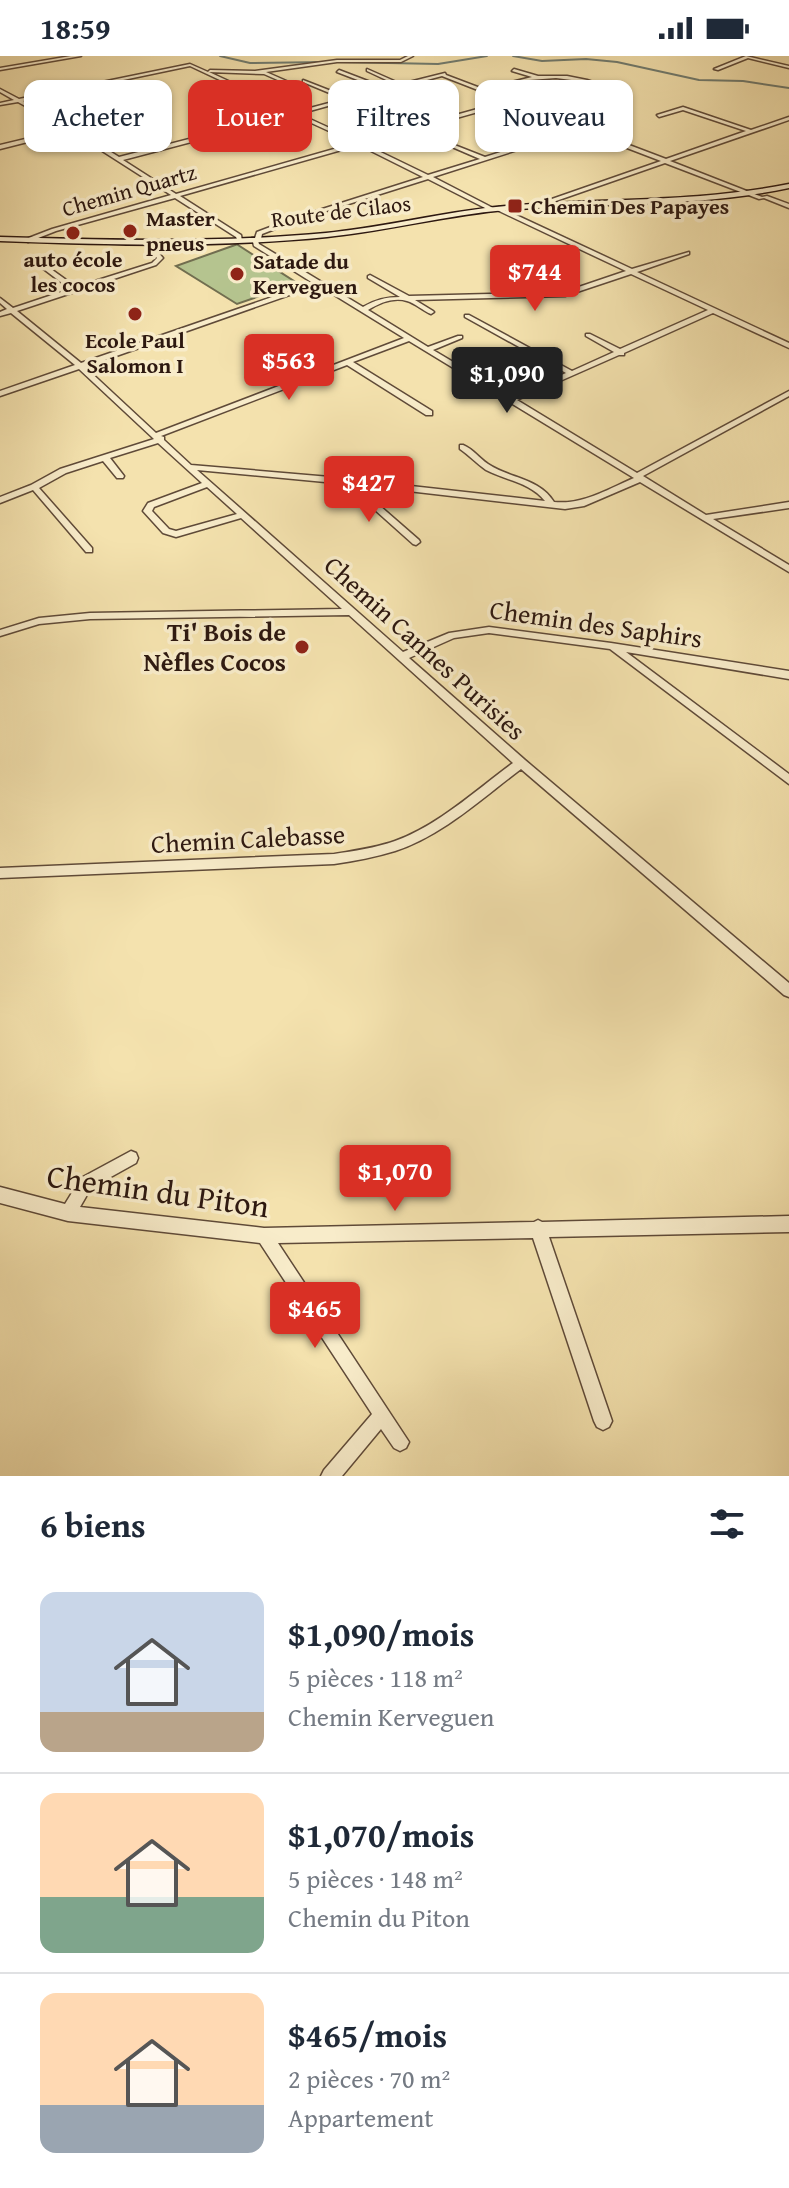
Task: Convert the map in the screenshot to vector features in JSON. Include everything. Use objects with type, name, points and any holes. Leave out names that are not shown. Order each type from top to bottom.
[{"type":"main road","name":"Route de Cilaos","points":[[0,239],[147,243],[329,235],[495,209],[760,196],[789,188]]},
{"type":"street","points":[[0,69],[79,56]]},
{"type":"street","points":[[206,71],[257,72],[337,61],[401,61],[411,56]]},
{"type":"street","points":[[716,69],[748,56],[789,67]]},
{"type":"street","points":[[0,104],[183,65],[225,80]]},
{"type":"street","points":[[369,70],[390,80]]},
{"type":"street","points":[[514,70],[545,80]]},
{"type":"street","points":[[339,71],[361,80]]},
{"type":"street","points":[[257,72],[278,80]]},
{"type":"street","points":[[420,80],[443,74],[459,80]]},
{"type":"street","points":[[522,80],[536,77],[585,80]]},
{"type":"street","points":[[0,90],[24,105]]},
{"type":"street","points":[[659,116],[683,108],[750,132]]},
{"type":"street","points":[[547,206],[551,201],[789,118]]},
{"type":"street","points":[[0,147],[24,141]]},
{"type":"street","points":[[119,159],[188,142]]},
{"type":"street","points":[[459,148],[485,159]]},
{"type":"street","points":[[633,148],[789,206]]},
{"type":"street","points":[[108,152],[239,236],[240,240]]},
{"type":"street","name":"Chemin Quartz","points":[[28,240],[328,152]]},
{"type":"street","points":[[378,152],[789,346]]},
{"type":"street","points":[[507,152],[296,219],[259,233],[256,245],[789,569]]},
{"type":"street","points":[[0,314],[157,263],[160,258],[147,243]]},
{"type":"street","points":[[364,310],[380,300],[550,297],[687,253]]},
{"type":"street","points":[[35,260],[75,290]]},
{"type":"street","points":[[370,277],[431,312]]},
{"type":"street","points":[[0,394],[318,283]]},
{"type":"street","name":"Chemin Cannes Purisies","points":[[0,300],[81,367],[521,763],[789,991]]},
{"type":"street","points":[[512,400],[714,310]]},
{"type":"street","points":[[467,316],[572,374]]},
{"type":"street","points":[[588,335],[621,353]]},
{"type":"street","points":[[428,349],[460,337]]},
{"type":"street","points":[[0,500],[34,487],[63,471],[105,458],[410,338]]},
{"type":"street","points":[[348,362],[429,413]]},
{"type":"street","points":[[189,467],[274,473],[350,484],[551,504],[581,504],[638,478],[789,393]]},
{"type":"street","points":[[463,447],[485,466],[523,480],[544,494],[551,504]]},
{"type":"street","points":[[105,458],[120,476]]},
{"type":"street","points":[[208,484],[151,505],[147,511],[166,531],[176,534],[243,515]]},
{"type":"street","points":[[350,484],[416,542]]},
{"type":"street","points":[[34,487],[89,550]]},
{"type":"street","points":[[704,518],[789,505]]},
{"type":"street","points":[[0,633],[39,621],[90,616],[352,612]]},
{"type":"street","name":"Chemin des Saphirs","points":[[402,657],[469,630],[611,646],[789,675]]},
{"type":"street","points":[[611,646],[789,780]]},
{"type":"street","name":"Chemin Calebasse","points":[[0,873],[334,859],[368,853],[398,845],[429,829],[521,763]]},
{"type":"street","points":[[68,1213],[86,1183],[131,1158]]},
{"type":"street","name":"Chemin du Piton","points":[[0,1195],[68,1213],[264,1236],[789,1224]]},
{"type":"street","points":[[538,1228],[603,1421]]},
{"type":"street","points":[[264,1236],[400,1442]]},
{"type":"street","points":[[330,1476],[382,1415]]},
{"type":"green space","name":"Satade du Kerveguen","points":[[238,244],[297,283],[237,304],[176,266]]},
{"type":"waterway","points":[[220,56],[250,63],[326,62]]},
{"type":"waterway","points":[[339,62],[438,64],[487,56]]},
{"type":"waterway","points":[[513,56],[542,61],[586,59],[617,62],[699,80],[743,81],[789,88]]},
{"type":"place","name":"Chemin Des Papayes","points":[[515,206]]},
{"type":"place","name":"Master pneus","points":[[130,231]]},
{"type":"place","name":"auto école les cocos","points":[[73,233]]},
{"type":"place","name":"Satade du Kerveguen","points":[[237,274]]},
{"type":"place","name":"Ecole Paul Salomon I","points":[[135,314]]},
{"type":"place","name":"Ti' Bois de Nèfles Cocos","points":[[302,647]]}]
